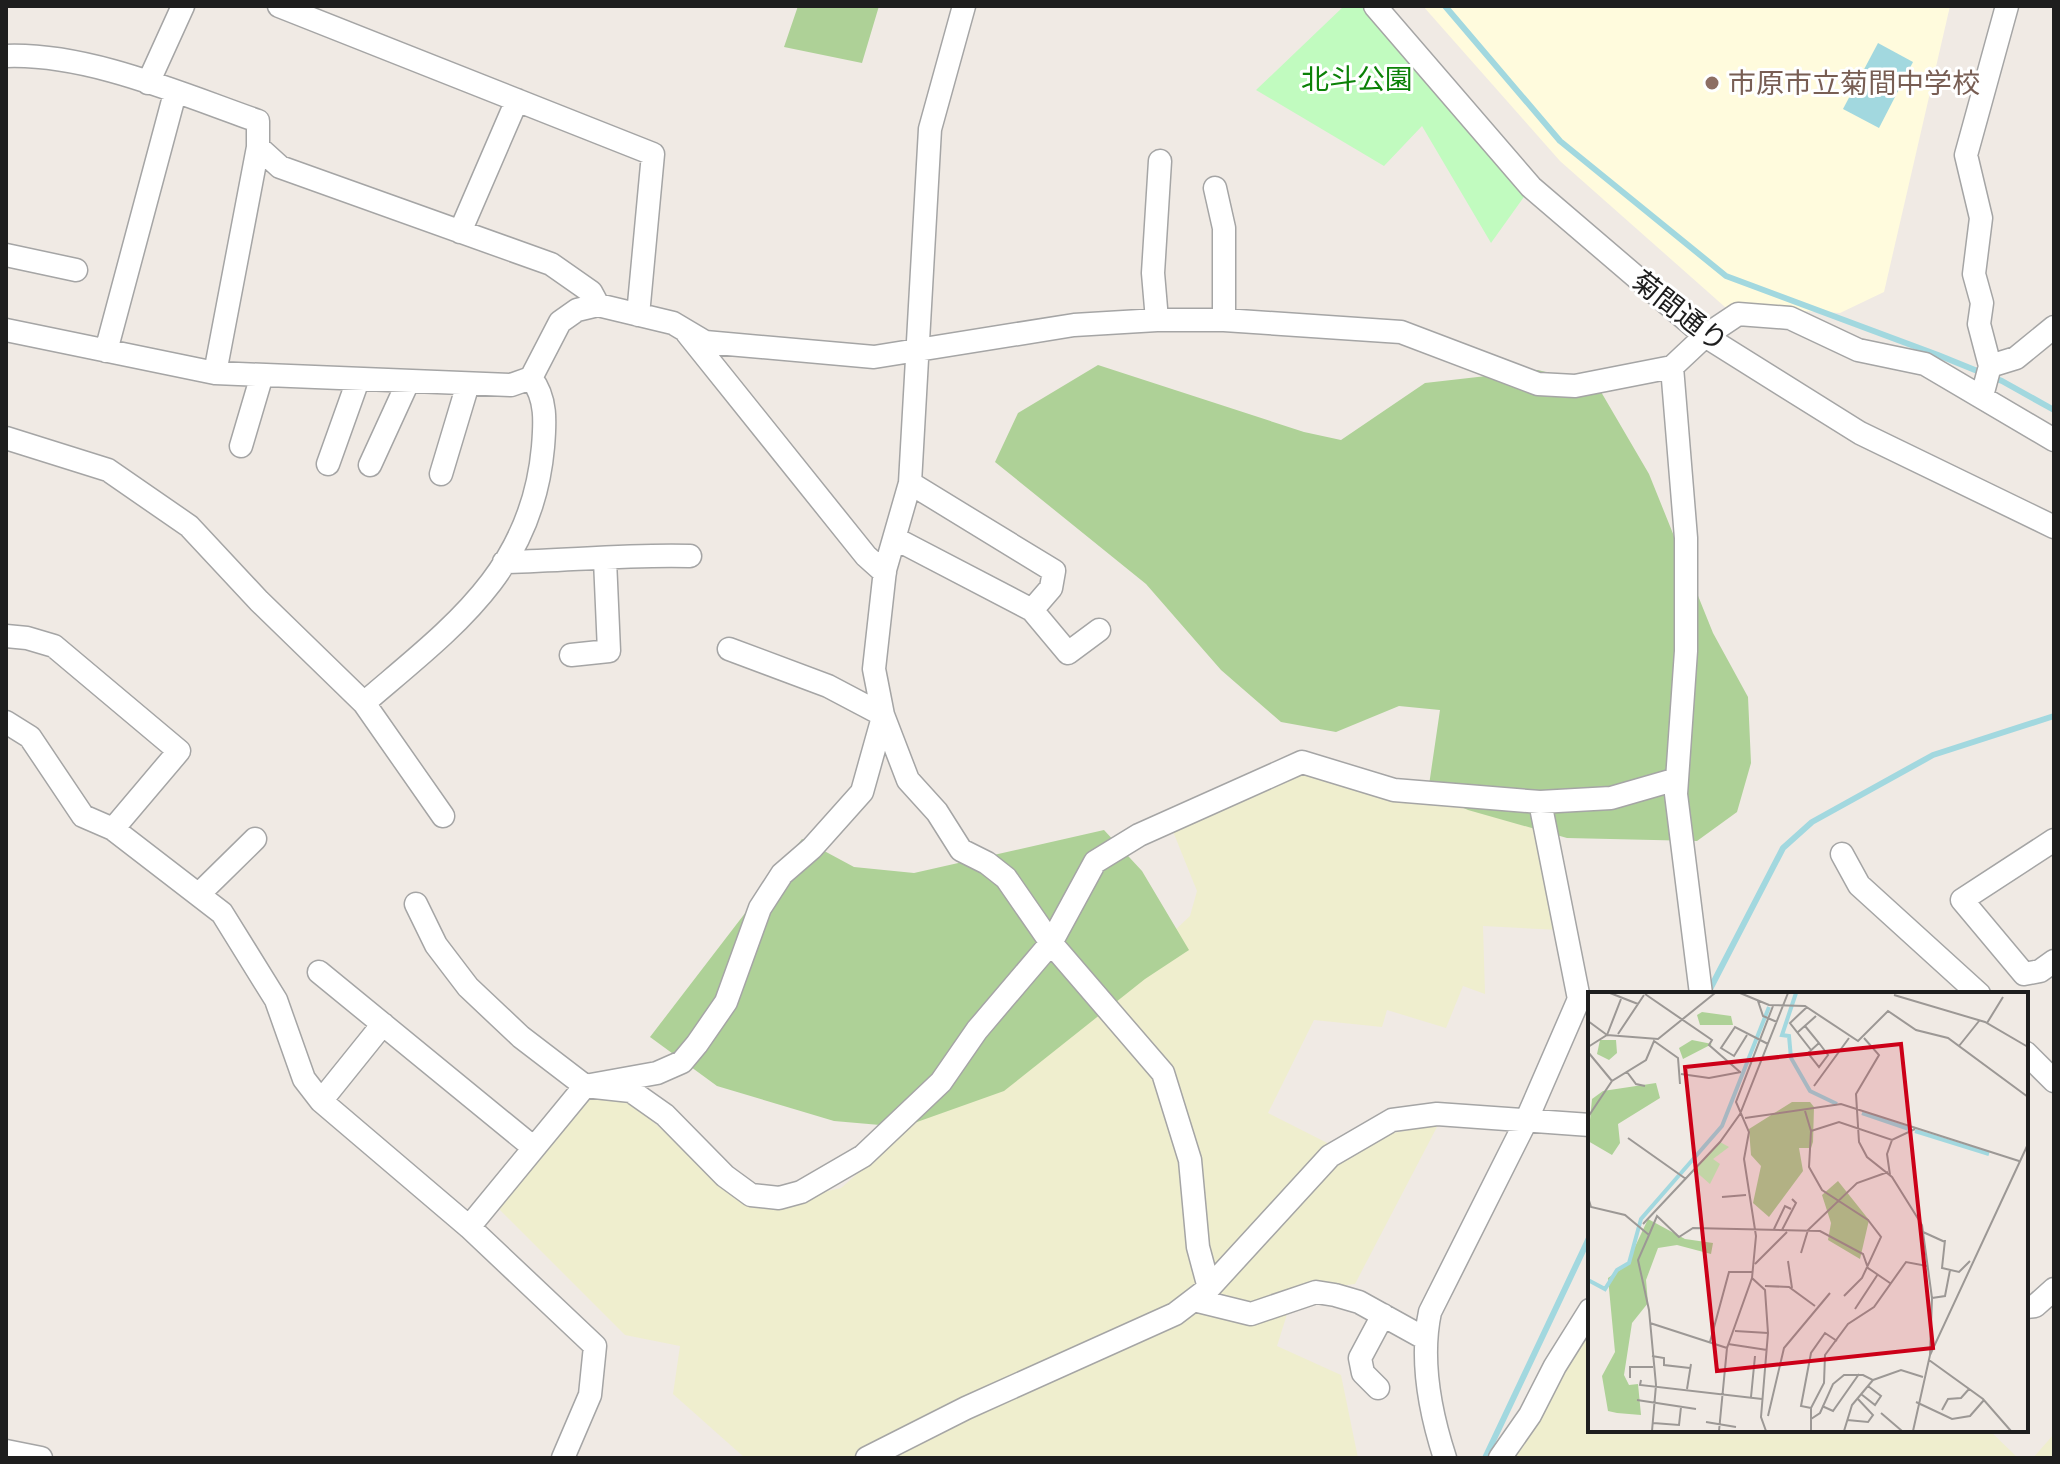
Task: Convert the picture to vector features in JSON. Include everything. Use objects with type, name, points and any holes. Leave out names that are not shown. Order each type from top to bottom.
[{"type":"street","points":[[148,83],[183,6]]},
{"type":"street","points":[[279,6],[653,154],[638,315]]},
{"type":"street","points":[[964,6],[930,129],[910,483],[885,573],[874,669],[883,715],[908,780],[937,812],[961,850],[987,863],[1006,878],[1051,943],[1163,1073],[1190,1160],[1202,1294]]},
{"type":"street","name":"菊間通り","points":[[1375,6],[1531,187],[1705,336],[1860,433],[2054,527]]},
{"type":"street","points":[[1982,396],[1990,366],[1979,324],[1982,303],[1974,274],[1981,218],[1966,155],[2007,6]]},
{"type":"street","points":[[6,56],[39,55],[148,83],[258,121],[258,147],[215,373]]},
{"type":"street","points":[[106,351],[175,93]]},
{"type":"street","points":[[460,232],[517,100]]},
{"type":"street","points":[[258,147],[280,167],[551,264],[591,292],[598,305]]},
{"type":"street","points":[[1157,320],[1153,273],[1160,161]]},
{"type":"street","points":[[1215,188],[1224,228],[1224,320]]},
{"type":"street","points":[[6,255],[76,270]]},
{"type":"street","points":[[6,330],[215,373],[511,385],[531,378],[560,322],[577,310],[598,305],[685,330],[705,342],[859,356],[919,351],[1074,325],[1224,320],[1401,332],[1538,384],[1575,386],[1672,367],[1705,336],[1738,314],[1790,318],[1858,350],[1925,364],[2054,440]]},
{"type":"street","points":[[1990,366],[2016,358],[2054,327]]},
{"type":"street","points":[[685,330],[866,556],[885,573]]},
{"type":"street","points":[[1672,367],[1686,538],[1686,651],[1677,779],[1691,938],[1701,992]]},
{"type":"street","points":[[241,446],[262,375]]},
{"type":"street","points":[[364,703],[481,599],[504,562],[530,508],[541,472],[546,416],[537,386],[531,378]]},
{"type":"street","points":[[328,464],[358,380]]},
{"type":"street","points":[[370,465],[408,382]]},
{"type":"street","points":[[441,474],[468,384]]},
{"type":"street","points":[[6,438],[108,470],[160,503],[189,526],[259,601],[364,703],[443,816]]},
{"type":"street","points":[[910,483],[1054,571],[1051,588],[1032,610]]},
{"type":"street","points":[[896,539],[1032,610],[1068,653],[1099,630]]},
{"type":"street","points":[[504,562],[605,560],[639,554],[690,556]]},
{"type":"street","points":[[571,655],[609,651],[605,560]]},
{"type":"street","points":[[6,636],[54,646],[179,751],[113,829]]},
{"type":"street","points":[[729,649],[828,686],[883,715]]},
{"type":"street","points":[[469,1227],[585,1086],[657,1073],[682,1062],[697,1044],[726,1002],[767,897],[782,874],[812,848],[862,792],[883,715]]},
{"type":"street","points":[[6,722],[30,737],[83,816],[113,829],[222,913],[276,1000],[304,1079],[321,1101],[469,1227],[595,1346],[590,1395],[563,1458]]},
{"type":"street","points":[[416,904],[436,945],[468,987],[521,1037],[585,1086],[631,1091],[665,1115],[725,1176],[751,1195],[779,1198],[801,1192],[863,1156],[905,1120],[941,1082],[977,1030],[1051,943],[1095,862],[1139,835],[1302,762],[1394,790],[1540,802],[1611,798],[1677,779]]},
{"type":"street","points":[[1445,1458],[1434,1419],[1424,1338],[1430,1312],[1584,999],[1540,802]]},
{"type":"street","points":[[199,894],[255,839]]},
{"type":"street","points":[[2054,840],[1962,900],[2024,974],[2040,971],[2054,961]]},
{"type":"street","points":[[1842,854],[1859,885],[1977,992]]},
{"type":"street","points":[[319,972],[534,1148]]},
{"type":"street","points":[[321,1101],[383,1024]]},
{"type":"street","points":[[2028,1055],[2054,1081]]},
{"type":"street","points":[[867,1458],[966,1408],[1136,1334],[1202,1294],[1330,1156],[1357,1137],[1392,1120],[1437,1114],[1588,1125]]},
{"type":"street","points":[[2028,1307],[2035,1306],[2054,1289]]},
{"type":"street","points":[[1202,1294],[1251,1314],[1316,1292],[1359,1302],[1424,1338]]},
{"type":"street","points":[[1500,1458],[1530,1415],[1555,1366],[1588,1313]]},
{"type":"street","points":[[1378,1388],[1363,1373],[1360,1358],[1383,1315]]},
{"type":"street","points":[[6,1451],[41,1458]]},
{"type":"shaded area","name":"市原市立菊間中学校","points":[[1423,6],[1950,6],[1884,292],[1840,313],[1725,307],[1560,161]]},
{"type":"green space","points":[[798,6],[879,6],[862,63],[784,47]]},
{"type":"green space","name":"北斗公園","points":[[1344,6],[1375,6],[1531,187],[1491,243],[1422,126],[1384,166],[1256,90]]},
{"type":"green space","points":[[1098,365],[1304,432],[1341,440],[1425,383],[1538,370],[1597,385],[1649,474],[1713,633],[1748,697],[1751,763],[1737,812],[1697,841],[1567,838],[1468,810],[1428,792],[1440,710],[1399,706],[1336,732],[1281,722],[1221,670],[1146,584],[995,462],[1018,413]]},
{"type":"green space","points":[[1297,772],[1534,807],[1560,930],[1483,926],[1485,994],[1463,986],[1446,1028],[1387,1010],[1382,1027],[1314,1020],[1268,1113],[1351,1155],[1392,1133],[1438,1125],[1355,1284],[1294,1292],[1277,1346],[1341,1375],[1358,1458],[745,1458],[673,1394],[680,1346],[625,1335],[495,1205],[587,1095],[624,1097],[753,1208],[841,1188],[937,1104],[1038,1059],[1190,916],[1197,891],[1172,829]]},
{"type":"green space","points":[[1104,830],[1142,871],[1189,950],[1145,979],[1004,1091],[903,1127],[834,1121],[717,1086],[650,1037],[802,839],[854,867],[914,873]]},
{"type":"green space","points":[[1588,1318],[1588,1432],[1991,1432],[2018,1458],[1512,1458]]},
{"type":"green space","points":[[2054,1434],[2054,1458],[2033,1458]]},
{"type":"water","points":[[1878,43],[1913,62],[1879,128],[1843,109]]},
{"type":"waterway","points":[[1445,6],[1560,141],[1726,276],[2002,381],[2054,410]]},
{"type":"waterway","points":[[1709,991],[1783,848],[1812,822],[1933,755],[2054,716]]},
{"type":"waterway","points":[[1485,1458],[1588,1240]]},
{"type":"place","name":"市原市立菊間中学校","points":[[1712,83]]}]
